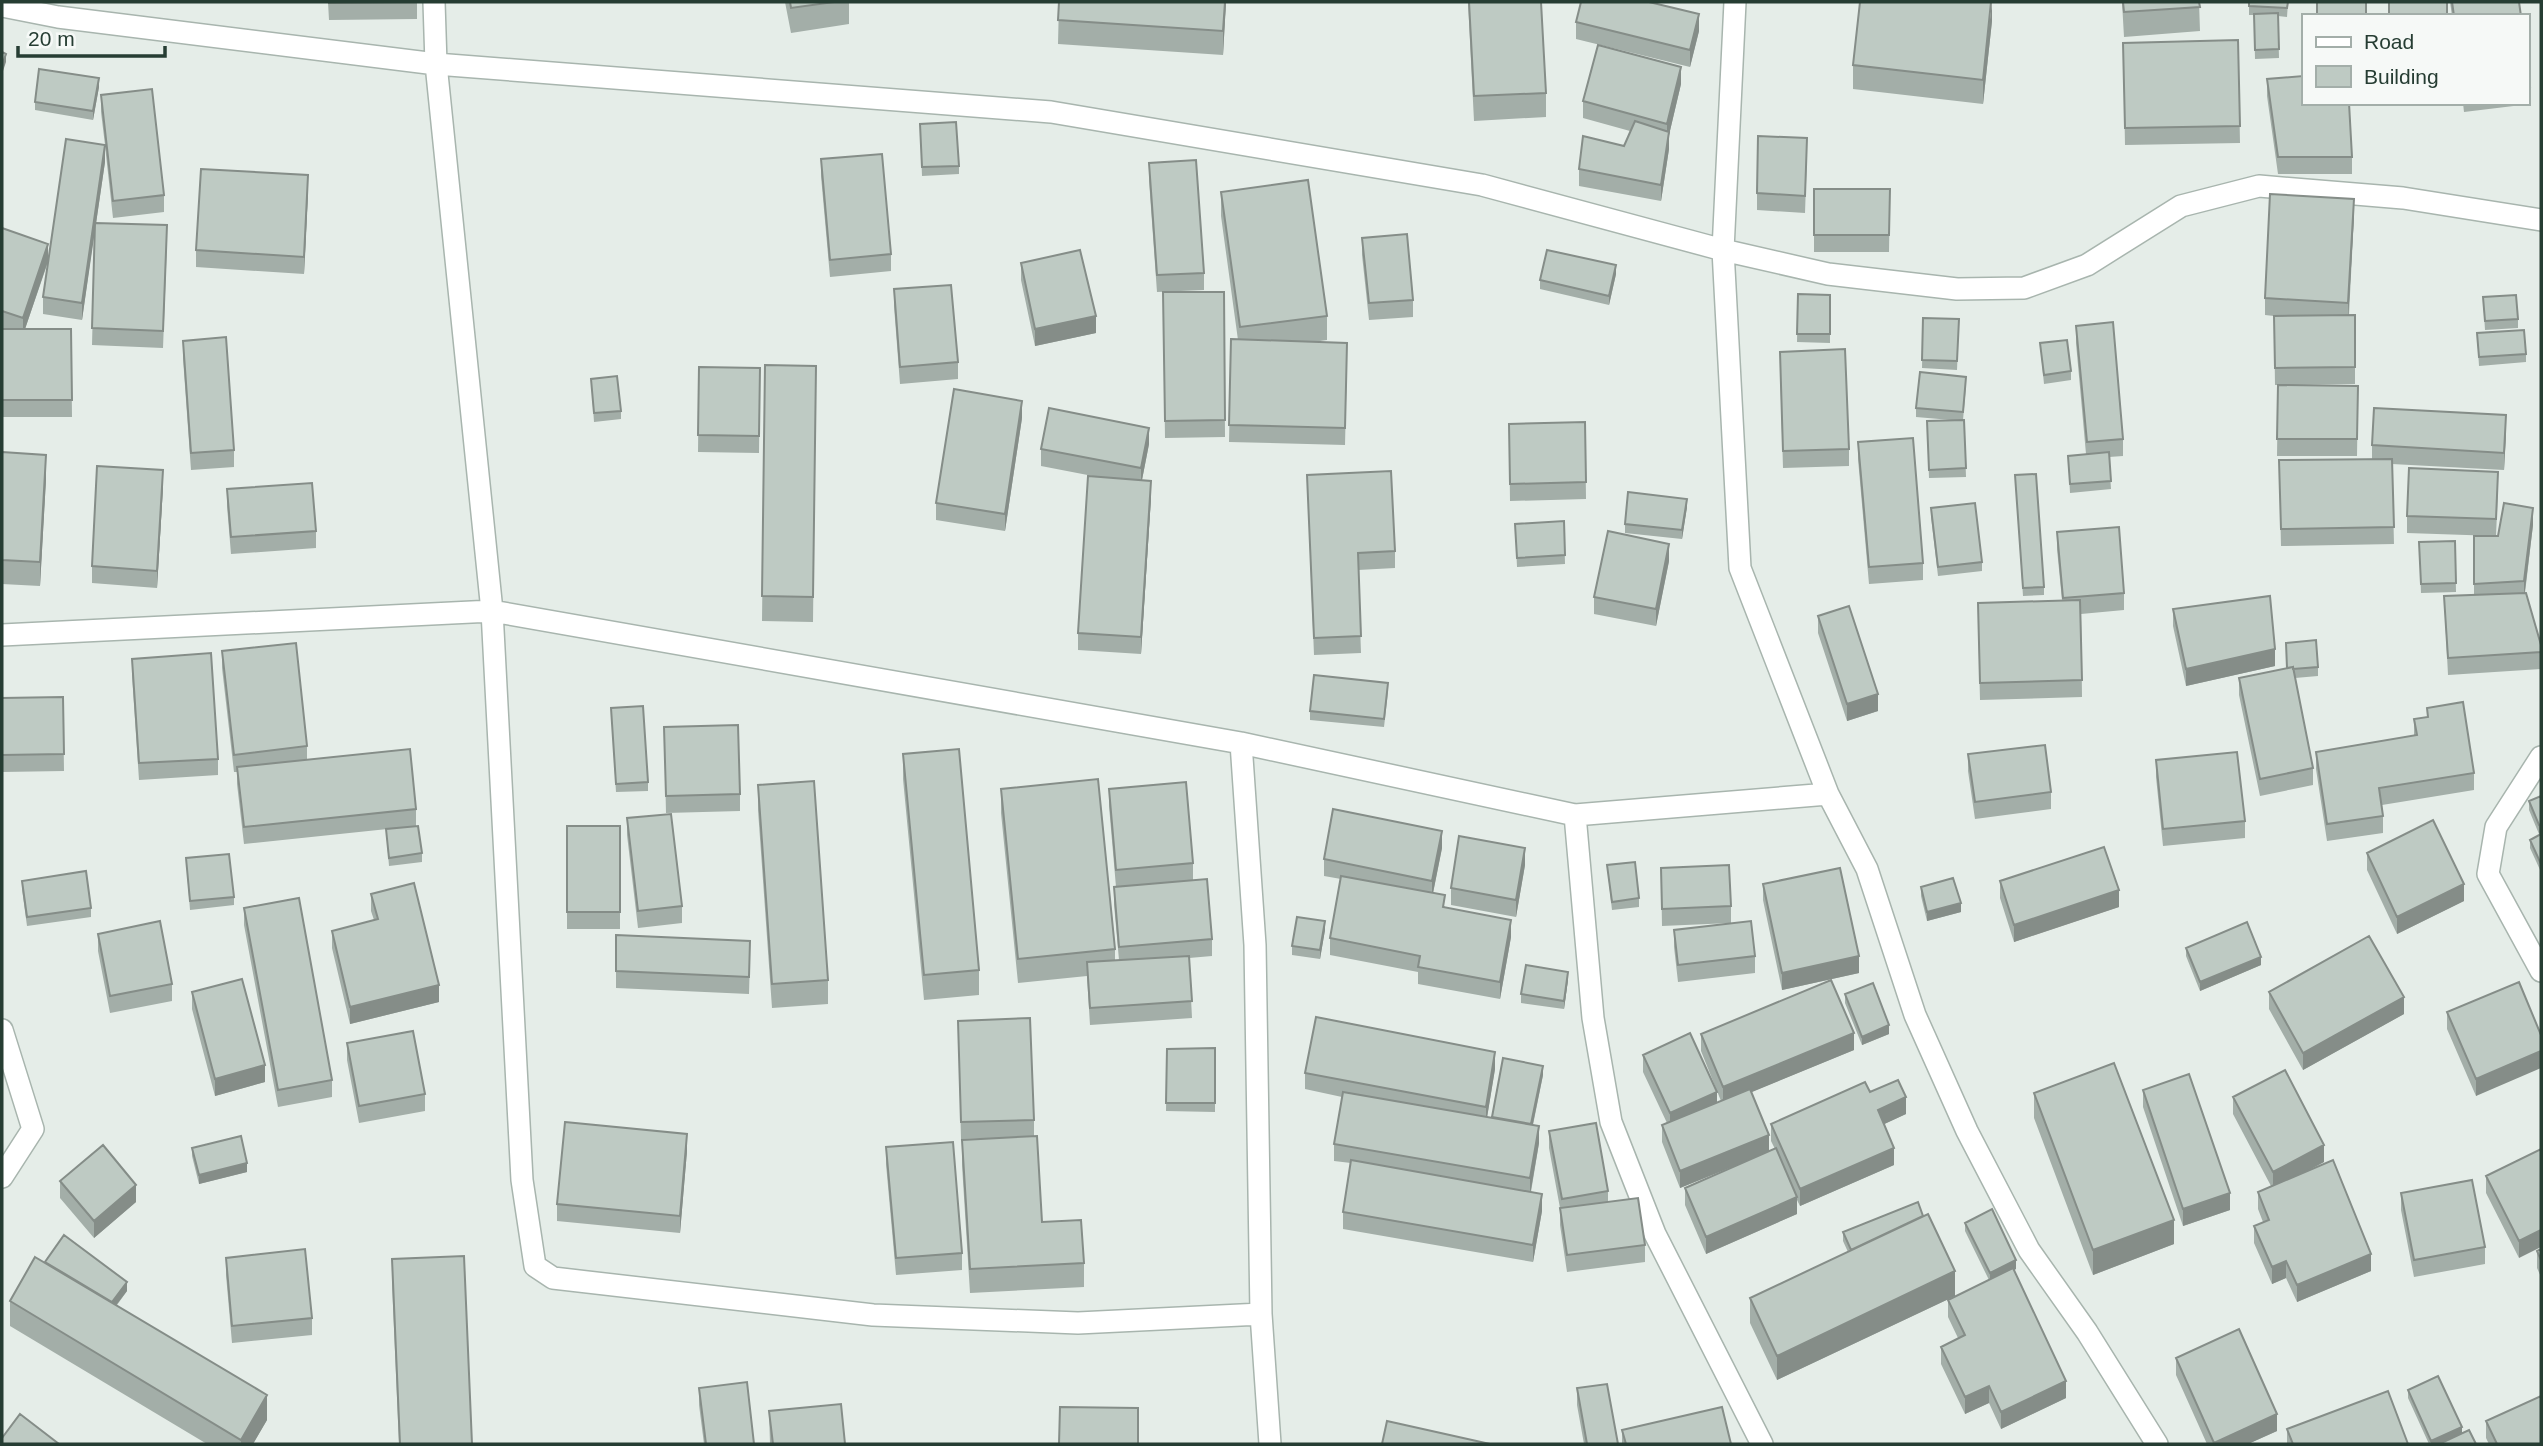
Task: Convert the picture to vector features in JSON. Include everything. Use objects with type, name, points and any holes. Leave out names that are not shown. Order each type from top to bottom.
[{"type":"street","points":[[434,2],[436,64],[492,611],[522,1180],[535,1266],[553,1279],[873,1315],[1078,1323],[1261,1314]]},
{"type":"street","points":[[1735,2],[1723,250],[1740,568],[1828,793],[1867,869],[1915,1015],[1967,1131],[2029,1250],[2087,1332],[2157,1444]]},
{"type":"street","points":[[2,6],[58,17],[436,64],[1051,112],[1482,186],[1723,250],[1828,274],[1957,289],[2024,288],[2087,265],[2181,206],[2259,186],[2403,198],[2541,220]]},
{"type":"street","points":[[2,635],[492,611],[1241,743],[1575,815],[1828,793]]},
{"type":"street","points":[[1241,743],[1255,945],[1261,1314],[1270,1444]]},
{"type":"street","points":[[2541,757],[2496,827],[2488,874],[2541,971]]},
{"type":"street","points":[[1575,815],[1593,1018],[1611,1122],[1654,1234],[1762,1444]]},
{"type":"street","points":[[2,1030],[33,1129],[2,1177]]},
{"type":"building","points":[[329,2],[417,2],[329,3]]},
{"type":"building","points":[[790,2],[834,2],[791,8]]},
{"type":"building","points":[[1059,2],[1225,2],[1223,31],[1058,20]]},
{"type":"building","points":[[1469,2],[1541,2],[1546,93],[1474,96]]},
{"type":"building","points":[[1581,2],[1649,2],[1699,14],[1690,50],[1576,22]]},
{"type":"building","points":[[1860,2],[1991,2],[1983,80],[1853,65]]},
{"type":"building","points":[[2123,2],[2199,2],[2200,7],[2124,12]]},
{"type":"building","points":[[2249,2],[2288,2],[2287,8],[2249,6]]},
{"type":"building","points":[[2317,2],[2366,2],[2366,14],[2317,14]]},
{"type":"building","points":[[2389,2],[2447,2],[2447,14],[2389,14]]},
{"type":"building","points":[[2452,2],[2519,2],[2521,14],[2454,14]]},
{"type":"building","points":[[2278,13],[2279,49],[2255,50],[2254,14]]},
{"type":"building","points":[[2238,40],[2240,126],[2125,128],[2123,43]]},
{"type":"building","points":[[1598,45],[1681,67],[1667,124],[1583,101]]},
{"type":"building","points":[[39,69],[99,78],[93,111],[35,102]]},
{"type":"building","points":[[2302,76],[2302,105],[2349,105],[2352,157],[2278,157],[2267,79]]},
{"type":"building","points":[[152,89],[164,195],[113,201],[101,95]]},
{"type":"building","points":[[1635,121],[1669,132],[1661,185],[1579,169],[1583,136],[1624,146]]},
{"type":"building","points":[[956,122],[959,166],[922,167],[920,124]]},
{"type":"building","points":[[1758,136],[1807,138],[1805,196],[1757,193]]},
{"type":"building","points":[[66,139],[105,145],[82,303],[43,297]]},
{"type":"building","points":[[882,154],[891,254],[830,260],[821,159]]},
{"type":"building","points":[[1196,160],[1204,273],[1157,275],[1149,163]]},
{"type":"building","points":[[201,169],[308,175],[304,257],[196,250]]},
{"type":"building","points":[[1308,180],[1327,316],[1240,327],[1221,192]]},
{"type":"building","points":[[1814,189],[1890,189],[1889,235],[1814,235]]},
{"type":"building","points":[[2270,194],[2354,199],[2348,303],[2265,298]]},
{"type":"building","points":[[95,223],[167,225],[163,331],[92,328]]},
{"type":"building","points":[[2,228],[48,244],[23,318],[2,311]]},
{"type":"building","points":[[1407,234],[1413,300],[1369,303],[1362,238]]},
{"type":"building","points":[[1080,250],[1096,316],[1035,329],[1021,263]]},
{"type":"building","points":[[1547,250],[1616,265],[1609,296],[1540,280]]},
{"type":"building","points":[[951,285],[958,362],[900,367],[894,289]]},
{"type":"building","points":[[1163,292],[1224,292],[1225,420],[1165,421]]},
{"type":"building","points":[[1798,294],[1830,295],[1830,334],[1797,334]]},
{"type":"building","points":[[2516,295],[2518,319],[2485,321],[2483,297]]},
{"type":"building","points":[[2355,315],[2355,367],[2275,368],[2274,316]]},
{"type":"building","points":[[1923,318],[1959,319],[1957,361],[1922,360]]},
{"type":"building","points":[[2113,322],[2123,439],[2087,442],[2076,326]]},
{"type":"building","points":[[2,329],[71,329],[72,400],[2,400]]},
{"type":"building","points":[[2524,330],[2526,354],[2479,357],[2477,333]]},
{"type":"building","points":[[226,337],[234,450],[191,453],[183,341]]},
{"type":"building","points":[[1231,339],[1347,343],[1345,428],[1229,425]]},
{"type":"building","points":[[2067,340],[2071,371],[2044,375],[2040,343]]},
{"type":"building","points":[[1845,349],[1849,449],[1783,451],[1780,352]]},
{"type":"building","points":[[765,365],[816,366],[813,597],[762,596]]},
{"type":"building","points":[[699,367],[760,368],[759,436],[698,435]]},
{"type":"building","points":[[1920,372],[1966,377],[1963,412],[1916,408]]},
{"type":"building","points":[[617,376],[621,411],[594,413],[591,379]]},
{"type":"building","points":[[2278,385],[2358,386],[2357,439],[2277,439]]},
{"type":"building","points":[[954,389],[1022,401],[1005,514],[936,503]]},
{"type":"building","points":[[1049,408],[1149,428],[1141,468],[1041,449]]},
{"type":"building","points":[[2374,408],[2506,415],[2504,453],[2372,445]]},
{"type":"building","points":[[1964,420],[1966,468],[1929,470],[1927,421]]},
{"type":"building","points":[[1585,422],[1586,482],[1510,484],[1509,424]]},
{"type":"building","points":[[1913,438],[1923,563],[1869,567],[1858,442]]},
{"type":"building","points":[[2,452],[46,455],[40,562],[2,560]]},
{"type":"building","points":[[2109,452],[2111,481],[2070,484],[2068,456]]},
{"type":"building","points":[[2392,459],[2394,527],[2281,529],[2279,460]]},
{"type":"building","points":[[97,466],[163,470],[157,571],[92,566]]},
{"type":"building","points":[[2409,468],[2498,472],[2496,519],[2407,516]]},
{"type":"building","points":[[1391,471],[1395,551],[1358,553],[1361,636],[1314,638],[1307,475]]},
{"type":"building","points":[[2036,474],[2044,587],[2023,588],[2015,475]]},
{"type":"building","points":[[1088,476],[1151,481],[1141,637],[1078,633]]},
{"type":"building","points":[[312,483],[316,531],[231,537],[227,489]]},
{"type":"building","points":[[1628,492],[1687,499],[1682,530],[1625,524]]},
{"type":"building","points":[[1975,503],[1982,562],[1938,567],[1931,508]]},
{"type":"building","points":[[2504,503],[2533,508],[2524,581],[2474,584],[2474,536],[2498,536]]},
{"type":"building","points":[[1564,521],[1565,555],[1517,558],[1515,524]]},
{"type":"building","points":[[2119,527],[2124,593],[2063,598],[2057,532]]},
{"type":"building","points":[[1608,531],[1669,544],[1656,609],[1594,597]]},
{"type":"building","points":[[2455,541],[2456,583],[2421,584],[2419,542]]},
{"type":"building","points":[[2526,593],[2541,652],[2448,658],[2444,596]]},
{"type":"building","points":[[2270,596],[2275,649],[2186,669],[2173,609]]},
{"type":"building","points":[[2080,600],[2082,680],[1980,683],[1978,603]]},
{"type":"building","points":[[1849,606],[1878,694],[1847,704],[1818,616]]},
{"type":"building","points":[[2316,640],[2318,667],[2287,668],[2286,643]]},
{"type":"building","points":[[296,643],[307,746],[234,755],[222,651]]},
{"type":"building","points":[[211,653],[218,759],[139,763],[132,659]]},
{"type":"building","points":[[2293,667],[2313,768],[2260,779],[2239,678]]},
{"type":"building","points":[[1314,675],[1388,683],[1384,719],[1310,711]]},
{"type":"building","points":[[63,697],[64,754],[2,755],[2,698]]},
{"type":"building","points":[[2463,702],[2474,773],[2379,788],[2383,816],[2327,824],[2316,752],[2417,735],[2414,719],[2428,717],[2427,708]]},
{"type":"building","points":[[643,706],[648,782],[616,784],[611,708]]},
{"type":"building","points":[[738,725],[740,794],[666,796],[664,727]]},
{"type":"building","points":[[2045,745],[2051,792],[1975,802],[1968,754]]},
{"type":"building","points":[[410,749],[416,809],[244,827],[237,767]]},
{"type":"building","points":[[959,749],[979,970],[924,975],[903,754]]},
{"type":"building","points":[[2237,752],[2245,821],[2163,829],[2156,760]]},
{"type":"building","points":[[1098,779],[1115,949],[1018,959],[1001,789]]},
{"type":"building","points":[[814,781],[828,980],[772,984],[758,785]]},
{"type":"building","points":[[1186,782],[1193,863],[1116,870],[1109,789]]},
{"type":"building","points":[[2541,796],[2541,824],[2539,825],[2529,801]]},
{"type":"building","points":[[1333,809],[1442,831],[1432,881],[1324,859]]},
{"type":"building","points":[[671,814],[682,906],[638,911],[627,818]]},
{"type":"building","points":[[2433,820],[2464,884],[2397,917],[2367,853]]},
{"type":"building","points":[[418,826],[422,853],[389,858],[386,829]]},
{"type":"building","points":[[567,826],[620,826],[620,912],[567,912]]},
{"type":"building","points":[[2541,834],[2541,864],[2530,840]]},
{"type":"building","points":[[1459,836],[1525,848],[1516,900],[1451,888]]},
{"type":"building","points":[[2104,847],[2119,890],[2014,925],[2000,881]]},
{"type":"building","points":[[229,854],[234,897],[190,901],[186,858]]},
{"type":"building","points":[[1635,862],[1639,898],[1612,902],[1607,865]]},
{"type":"building","points":[[1729,865],[1731,906],[1662,909],[1661,868]]},
{"type":"building","points":[[1840,868],[1859,956],[1782,973],[1763,884]]},
{"type":"building","points":[[86,871],[91,908],[27,917],[22,881]]},
{"type":"building","points":[[1341,876],[1445,895],[1443,907],[1511,920],[1500,982],[1418,967],[1420,956],[1330,938]]},
{"type":"building","points":[[1953,878],[1961,903],[1927,912],[1921,887]]},
{"type":"building","points":[[1207,879],[1212,939],[1119,947],[1114,887]]},
{"type":"building","points":[[414,883],[439,985],[350,1007],[332,931],[378,919],[371,894]]},
{"type":"building","points":[[299,898],[332,1080],[278,1090],[244,908]]},
{"type":"building","points":[[1297,917],[1325,921],[1320,950],[1292,946]]},
{"type":"building","points":[[160,921],[172,984],[110,996],[98,934]]},
{"type":"building","points":[[1751,921],[1755,956],[1678,965],[1674,930]]},
{"type":"building","points":[[2247,922],[2261,957],[2200,982],[2186,948]]},
{"type":"building","points":[[616,935],[750,941],[749,977],[616,971]]},
{"type":"building","points":[[2369,936],[2404,997],[2303,1053],[2269,992]]},
{"type":"building","points":[[1189,956],[1192,1001],[1090,1008],[1087,962]]},
{"type":"building","points":[[1526,965],[1568,972],[1564,1001],[1521,994]]},
{"type":"building","points":[[242,979],[265,1065],[215,1079],[192,992]]},
{"type":"building","points":[[1831,980],[1854,1033],[1723,1087],[1701,1034]]},
{"type":"building","points":[[2519,982],[2541,1035],[2541,1051],[2476,1079],[2447,1012]]},
{"type":"building","points":[[1873,983],[1889,1025],[1862,1037],[1845,994]]},
{"type":"building","points":[[1316,1017],[1495,1052],[1486,1107],[1305,1073]]},
{"type":"building","points":[[1030,1018],[1034,1120],[961,1122],[958,1021]]},
{"type":"building","points":[[413,1031],[425,1094],[359,1106],[347,1043]]},
{"type":"building","points":[[1690,1033],[1717,1092],[1670,1113],[1643,1055]]},
{"type":"building","points":[[1215,1048],[1215,1103],[1166,1103],[1167,1049]]},
{"type":"building","points":[[1503,1058],[1543,1066],[1531,1124],[1492,1117]]},
{"type":"building","points":[[2114,1063],[2174,1220],[2093,1250],[2034,1093]]},
{"type":"building","points":[[2285,1070],[2324,1145],[2273,1172],[2233,1097]]},
{"type":"building","points":[[2189,1074],[2230,1193],[2183,1209],[2143,1090]]},
{"type":"building","points":[[1898,1080],[1906,1097],[1878,1110],[1894,1148],[1800,1189],[1771,1124],[1865,1082],[1870,1092]]},
{"type":"building","points":[[1750,1089],[1769,1135],[1680,1171],[1662,1125]]},
{"type":"building","points":[[1343,1092],[1539,1126],[1530,1178],[1334,1144]]},
{"type":"building","points":[[565,1122],[687,1134],[680,1216],[557,1204]]},
{"type":"building","points":[[1596,1123],[1608,1191],[1562,1199],[1549,1131]]},
{"type":"building","points":[[241,1136],[247,1163],[199,1175],[192,1148]]},
{"type":"building","points":[[1037,1136],[1042,1222],[1081,1220],[1084,1263],[970,1269],[962,1140]]},
{"type":"building","points":[[953,1142],[962,1253],[896,1258],[886,1147]]},
{"type":"building","points":[[103,1145],[136,1185],[94,1221],[60,1181]]},
{"type":"building","points":[[1776,1148],[1797,1197],[1706,1237],[1685,1188]]},
{"type":"building","points":[[2541,1149],[2541,1230],[2519,1241],[2486,1176]]},
{"type":"building","points":[[1351,1160],[1542,1194],[1533,1245],[1343,1212]]},
{"type":"building","points":[[2333,1160],[2371,1254],[2297,1285],[2286,1261],[2272,1267],[2254,1226],[2269,1220],[2258,1192]]},
{"type":"building","points":[[2472,1180],[2485,1247],[2414,1260],[2401,1193]]},
{"type":"building","points":[[1638,1198],[1645,1245],[1567,1255],[1560,1208]]},
{"type":"building","points":[[1918,1202],[1923,1216],[1851,1250],[1843,1232]]},
{"type":"building","points":[[1992,1209],[2016,1260],[1990,1273],[1965,1223]]},
{"type":"building","points":[[1928,1214],[1955,1271],[1777,1356],[1750,1298]]},
{"type":"building","points":[[64,1235],[127,1282],[112,1302],[45,1262]]},
{"type":"building","points":[[305,1249],[312,1318],[232,1326],[226,1258]]},
{"type":"building","points":[[464,1256],[472,1444],[400,1444],[392,1259]]},
{"type":"building","points":[[35,1257],[267,1395],[241,1440],[10,1301]]},
{"type":"building","points":[[2013,1268],[2066,1381],[2001,1412],[1989,1386],[1965,1397],[1941,1347],[1965,1335],[1948,1300]]},
{"type":"building","points":[[2239,1329],[2277,1414],[2214,1443],[2176,1358]]},
{"type":"building","points":[[2438,1376],[2462,1427],[2431,1441],[2408,1390]]},
{"type":"building","points":[[747,1382],[754,1444],[706,1444],[699,1388]]},
{"type":"building","points":[[1607,1384],[1618,1444],[1587,1444],[1577,1388]]},
{"type":"building","points":[[2388,1391],[2408,1444],[2293,1444],[2287,1429]]},
{"type":"building","points":[[2541,1396],[2541,1444],[2497,1444],[2486,1421]]},
{"type":"building","points":[[841,1404],[845,1444],[773,1444],[769,1411]]},
{"type":"building","points":[[1060,1407],[1138,1408],[1138,1444],[1059,1444]]},
{"type":"building","points":[[1722,1407],[1731,1444],[1626,1444],[1622,1430]]},
{"type":"building","points":[[20,1414],[59,1444],[2,1444],[2,1438]]},
{"type":"building","points":[[1387,1421],[1490,1444],[1382,1444]]},
{"type":"building","points":[[2469,1430],[2476,1444],[2439,1444]]}]
